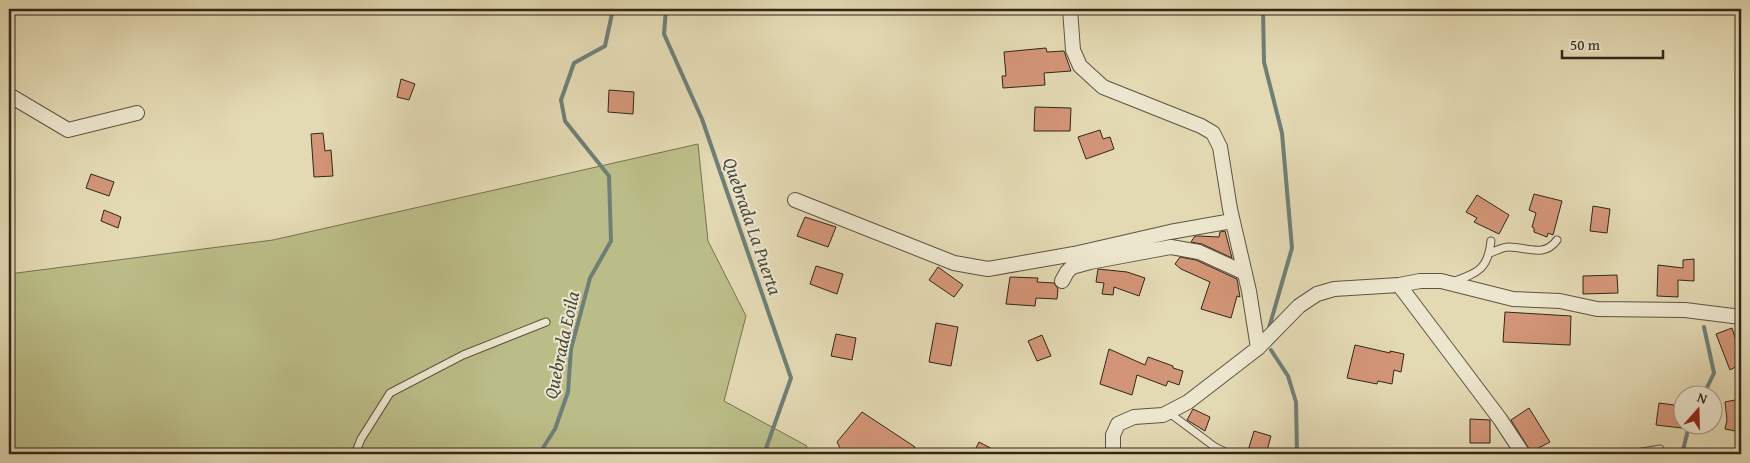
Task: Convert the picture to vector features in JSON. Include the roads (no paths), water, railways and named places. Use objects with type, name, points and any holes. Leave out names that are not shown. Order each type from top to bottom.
[{"type":"street","points":[[1070,9],[1073,50],[1080,66],[1103,87],[1192,122],[1213,133],[1220,147],[1232,221],[1245,273],[1258,348]]},
{"type":"street","points":[[9,95],[68,130],[137,113]]},
{"type":"street","points":[[795,200],[954,263],[988,268],[1074,254],[1170,232],[1232,221]]},
{"type":"street","points":[[1062,281],[1066,272],[1072,267],[1171,247],[1200,252],[1245,273]]},
{"type":"street","points":[[1113,454],[1113,436],[1118,424],[1134,417],[1163,414],[1188,402],[1258,348],[1299,306],[1317,294],[1334,289],[1399,285],[1420,281],[1441,281],[1452,282],[1513,299],[1560,301],[1597,308],[1685,310],[1741,319]]},
{"type":"street","points":[[1399,285],[1500,419],[1523,454]]},
{"type":"lane","points":[[1490,253],[1507,247],[1544,251],[1552,246],[1556,240]]},
{"type":"lane","points":[[1452,282],[1482,269],[1490,253],[1491,241]]},
{"type":"lane","points":[[355,454],[361,439],[390,393],[463,355],[546,322]]},
{"type":"lane","points":[[1168,412],[1215,447],[1229,454]]},
{"type":"lane","points":[[1631,454],[1660,448]]},
{"type":"waterway","name":"Quebrada Eoila","points":[[539,454],[555,429],[568,392],[571,349],[590,278],[611,241],[609,176],[565,121],[561,100],[574,63],[605,46],[613,9]]},
{"type":"waterway","name":"Quebrada La Puerta","points":[[666,9],[664,34],[702,119],[791,378],[764,454]]},
{"type":"waterway","points":[[1263,9],[1264,62],[1282,133],[1292,248],[1269,328]]},
{"type":"waterway","points":[[1704,327],[1714,373],[1708,386]]},
{"type":"waterway","points":[[1271,350],[1288,376],[1296,402],[1297,454]]},
{"type":"waterway","points":[[1682,454],[1686,436]]}]
